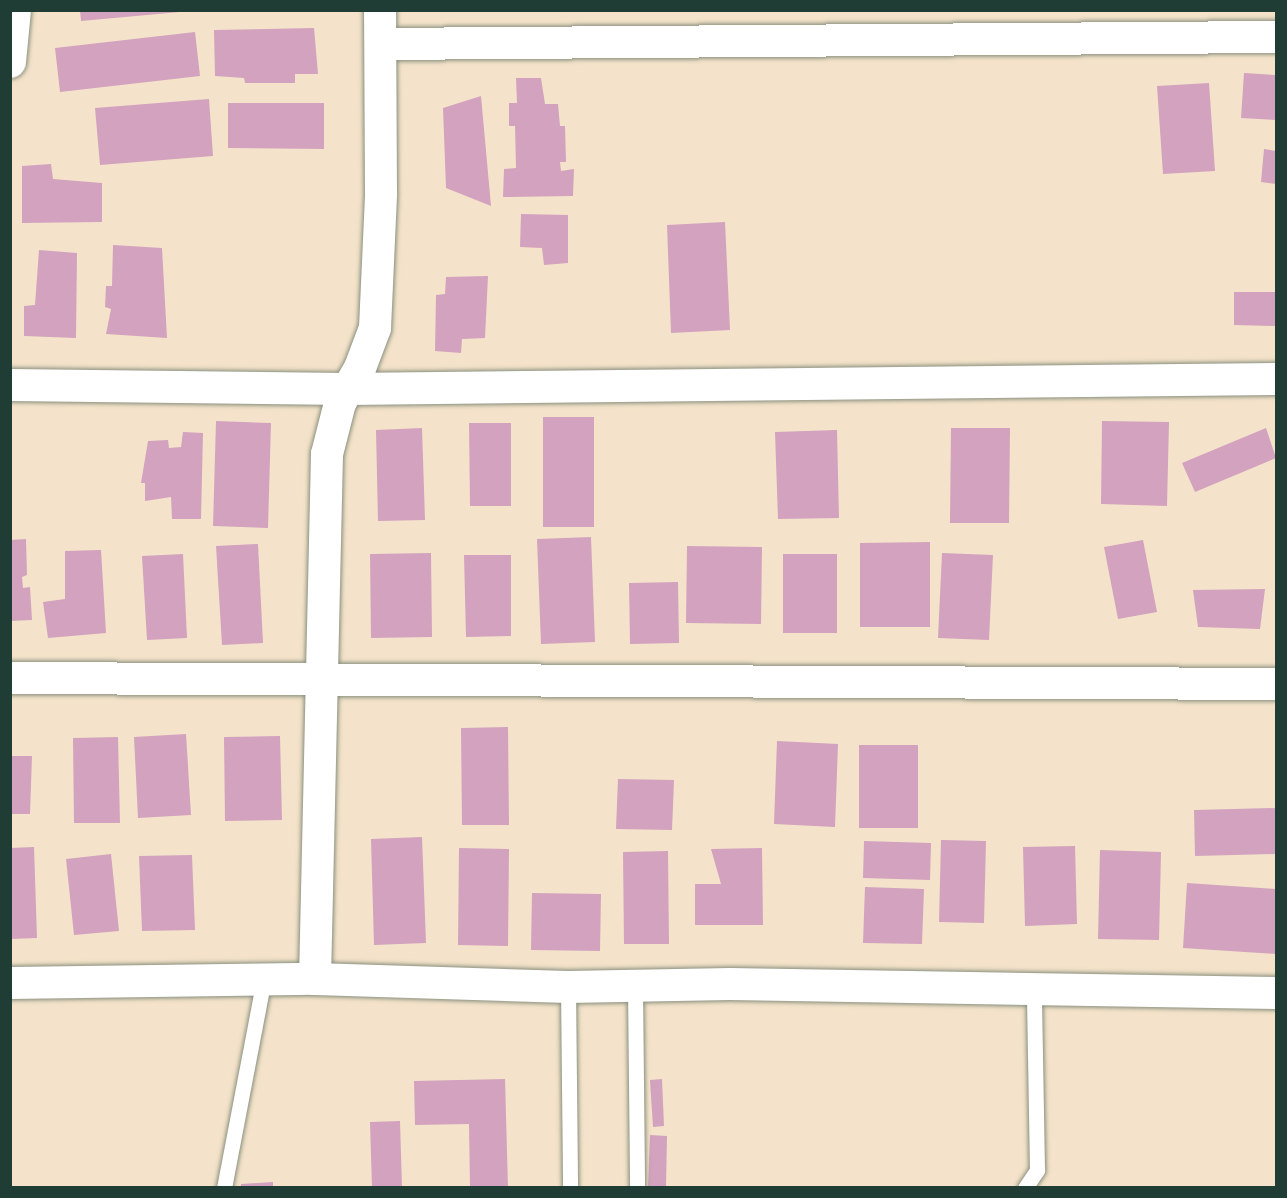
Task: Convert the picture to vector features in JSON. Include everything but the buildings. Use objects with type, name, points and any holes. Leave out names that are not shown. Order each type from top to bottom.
[{"type":"street","points":[[10,62],[15,10]]},
{"type":"street","points":[[315,979],[327,454],[340,403],[375,328],[381,194],[380,10]]},
{"type":"street","points":[[381,44],[1276,37]]},
{"type":"street","points":[[10,385],[347,389],[1276,379]]},
{"type":"street","points":[[10,678],[1276,684]]},
{"type":"street","points":[[10,982],[315,979],[568,987],[730,984],[1276,993]]},
{"type":"lane","points":[[224,1188],[264,979]]},
{"type":"lane","points":[[568,987],[570,1188]]},
{"type":"lane","points":[[635,987],[637,1188]]},
{"type":"lane","points":[[1025,1188],[1036,1170],[1035,990]]}]
